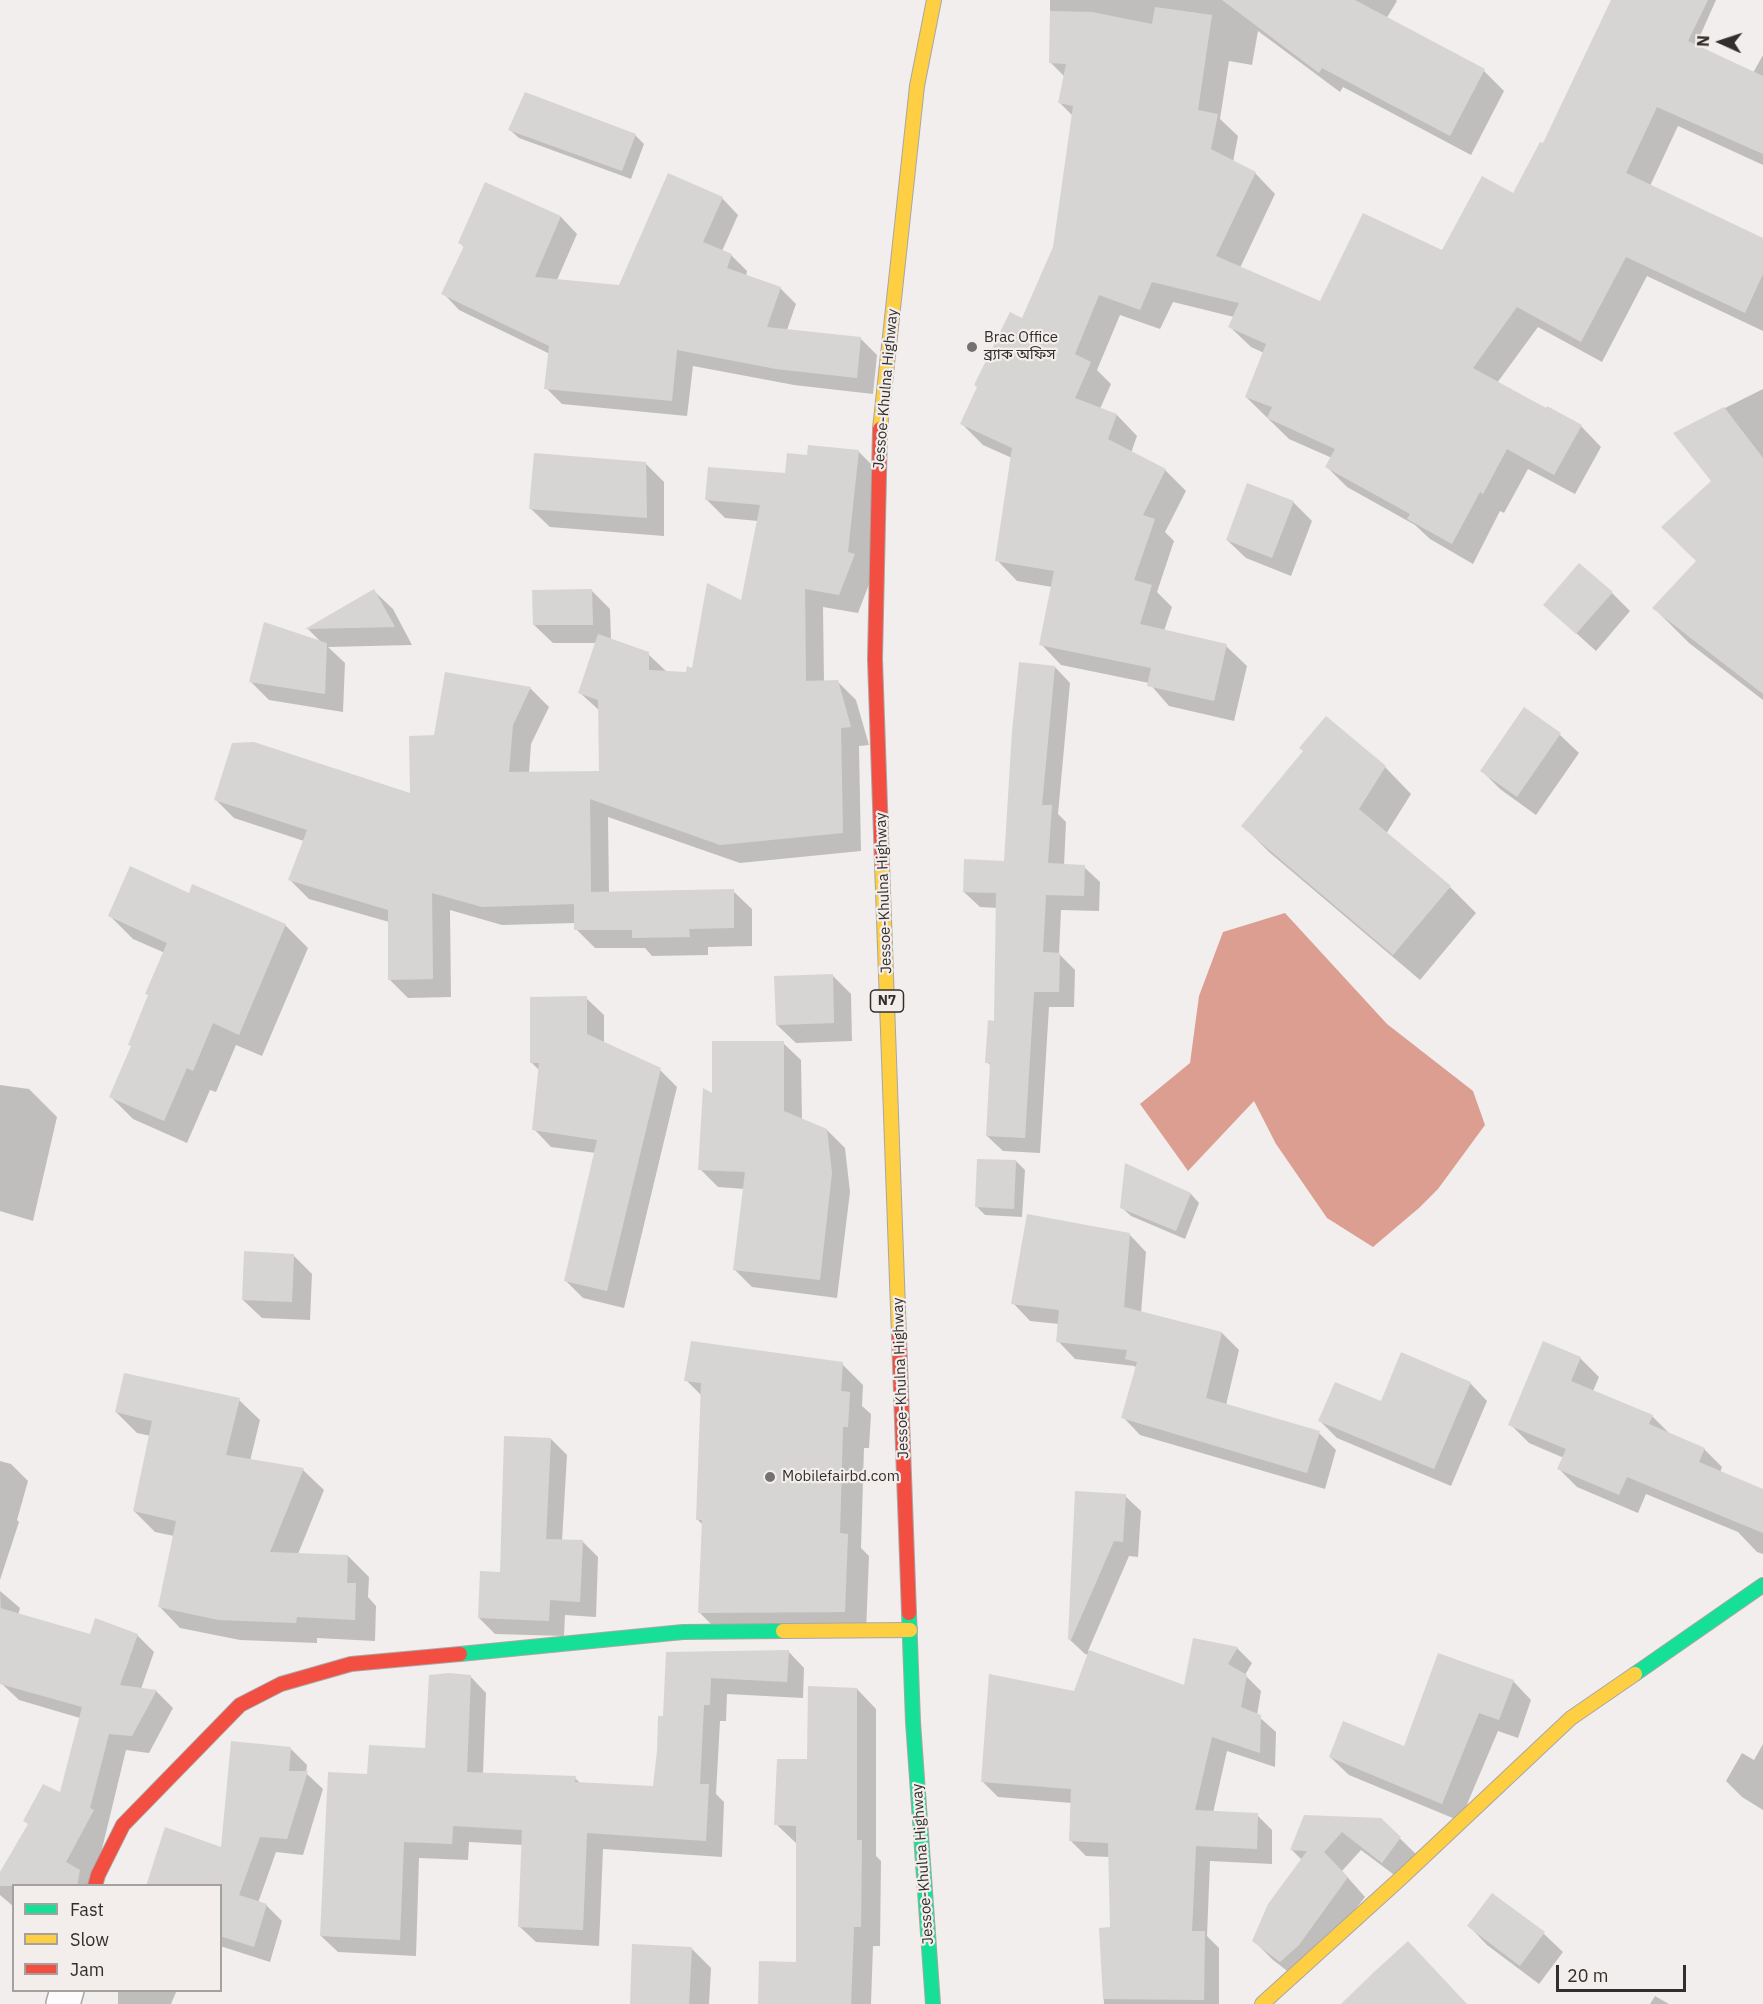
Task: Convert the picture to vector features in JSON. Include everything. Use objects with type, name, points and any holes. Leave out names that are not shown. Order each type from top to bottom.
[{"type":"main road","name":"Jessoe-Khulna Highway","points":[[933,2004],[913,1722],[875,659],[879,440],[917,86],[934,0]]},
{"type":"main road","points":[[1262,2004],[1401,1878],[1571,1718],[1763,1585]]},
{"type":"main road","points":[[96,1884],[123,1825],[240,1705],[281,1684],[351,1664],[684,1632],[910,1630]]},
{"type":"shaded area","points":[[1285,913],[1387,1024],[1473,1091],[1485,1125],[1438,1189],[1373,1247],[1327,1218],[1276,1144],[1254,1101],[1188,1171],[1140,1104],[1190,1063],[1199,996],[1223,932]]},
{"type":"building","points":[[1222,0],[1355,0],[1485,69],[1450,136],[1322,68],[1319,73]]},
{"type":"building","points":[[1611,0],[1708,0],[1688,41],[1763,76],[1763,154],[1657,107],[1626,173],[1763,238],[1763,274],[1745,313],[1626,257],[1581,342],[1517,307],[1473,368],[1582,425],[1554,475],[1507,449],[1483,494],[1480,492],[1452,544],[1407,519],[1410,514],[1325,467],[1335,449],[1267,418],[1272,407],[1245,397],[1266,344],[1228,327],[1239,303],[1152,282],[1140,310],[1099,295],[1075,354],[1091,362],[1075,398],[1117,414],[1108,439],[1166,469],[1143,515],[1155,519],[1134,580],[1152,585],[1140,624],[1227,644],[1214,701],[1147,686],[1151,668],[1039,645],[1054,571],[995,561],[1012,448],[960,424],[977,387],[974,385],[1010,312],[1022,318],[1053,247],[1073,106],[1058,103],[1066,64],[1049,63],[1050,11],[1092,12],[1152,24],[1155,7],[1212,15],[1198,110],[1218,114],[1211,149],[1256,172],[1216,256],[1320,301],[1363,213],[1442,250],[1482,176],[1513,193],[1540,142],[1543,143]]},
{"type":"building","points":[[525,92],[636,134],[622,171],[508,130]]},
{"type":"building","points":[[668,173],[723,197],[703,242],[732,254],[727,268],[781,287],[767,327],[861,337],[857,378],[776,369],[677,350],[672,401],[544,389],[549,346],[441,294],[464,246],[458,243],[485,182],[561,216],[535,277],[619,285]]},
{"type":"building","points":[[1724,407],[1763,458],[1763,694],[1652,608],[1696,561],[1661,527],[1711,481],[1673,433]]},
{"type":"building","points":[[808,445],[859,450],[848,552],[855,554],[839,595],[805,589],[806,681],[838,680],[851,727],[841,728],[843,833],[720,845],[590,799],[591,892],[734,889],[734,928],[689,929],[690,937],[632,938],[632,930],[574,930],[574,904],[482,907],[432,893],[433,979],[388,980],[388,910],[288,880],[307,830],[214,800],[232,743],[254,742],[410,793],[409,736],[434,735],[445,672],[531,687],[513,725],[509,772],[599,771],[598,700],[578,693],[598,634],[649,652],[649,670],[686,672],[687,666],[692,668],[707,583],[741,600],[760,505],[705,500],[708,467],[785,473],[787,453],[807,455]]},
{"type":"building","points":[[534,453],[646,462],[647,518],[529,509]]},
{"type":"building","points":[[1247,483],[1294,501],[1272,558],[1226,540]]},
{"type":"building","points":[[1579,563],[1613,592],[1576,634],[1543,605]]},
{"type":"building","points":[[374,589],[395,627],[305,629]]},
{"type":"building","points":[[592,589],[593,625],[533,625],[532,590]]},
{"type":"building","points":[[264,622],[327,643],[325,694],[249,682]]},
{"type":"building","points":[[1019,662],[1055,666],[1042,805],[1052,805],[1048,863],[1085,865],[1084,896],[1046,895],[1043,952],[1060,953],[1059,992],[1034,992],[1025,1138],[986,1136],[990,1063],[985,1063],[988,1020],[994,1021],[996,893],[963,892],[964,859],[1004,861]]},
{"type":"building","points":[[1524,707],[1561,733],[1517,797],[1480,771]]},
{"type":"building","points":[[1326,716],[1386,766],[1359,809],[1451,886],[1393,955],[1241,826],[1303,751],[1299,748]]},
{"type":"building","points":[[130,866],[189,893],[192,884],[286,924],[239,1035],[213,1023],[193,1071],[187,1068],[164,1121],[109,1097],[131,1046],[128,1045],[148,995],[145,994],[167,943],[108,916]]},
{"type":"building","points":[[833,974],[834,1023],[776,1025],[774,976]]},
{"type":"building","points":[[587,996],[587,1034],[661,1068],[607,1291],[564,1281],[597,1140],[532,1130],[539,1063],[530,1063],[530,997]]},
{"type":"building","points":[[712,1041],[784,1041],[784,1111],[827,1129],[832,1173],[820,1280],[733,1270],[745,1172],[698,1170],[703,1088],[712,1093]]},
{"type":"building","points":[[977,1159],[1016,1160],[1014,1209],[975,1207]]},
{"type":"building","points":[[1125,1163],[1191,1193],[1176,1231],[1120,1208]]},
{"type":"building","points":[[1027,1214],[1130,1233],[1124,1307],[1222,1332],[1206,1398],[1320,1431],[1307,1473],[1121,1418],[1137,1362],[1125,1359],[1127,1350],[1056,1342],[1059,1310],[1011,1304]]},
{"type":"building","points":[[244,1251],[294,1254],[292,1302],[242,1300]]},
{"type":"building","points":[[691,1341],[843,1362],[841,1391],[850,1392],[848,1427],[843,1427],[840,1533],[848,1534],[845,1612],[698,1613],[702,1520],[696,1520],[701,1383],[684,1381]]},
{"type":"building","points":[[1543,1341],[1581,1357],[1571,1381],[1653,1415],[1649,1424],[1705,1448],[1699,1462],[1763,1489],[1763,1533],[1627,1477],[1619,1495],[1557,1469],[1566,1449],[1508,1425]]},
{"type":"building","points":[[1401,1352],[1471,1382],[1434,1469],[1318,1421],[1335,1382],[1381,1401]]},
{"type":"building","points":[[124,1373],[240,1398],[226,1455],[304,1468],[270,1552],[348,1555],[347,1583],[356,1583],[355,1620],[297,1617],[296,1623],[218,1620],[158,1607],[176,1521],[133,1511],[152,1421],[115,1412]]},
{"type":"building","points":[[504,1436],[551,1438],[546,1539],[583,1540],[580,1602],[550,1600],[549,1621],[478,1618],[480,1571],[500,1572]]},
{"type":"building","points":[[1075,1491],[1126,1494],[1123,1542],[1114,1541],[1071,1640],[1068,1639]]},
{"type":"building","points":[[0,1608],[90,1634],[95,1618],[138,1634],[120,1685],[157,1690],[132,1736],[109,1734],[90,1808],[94,1810],[66,1862],[80,1870],[77,1884],[0,1886],[0,1872],[28,1824],[23,1821],[43,1784],[60,1792],[82,1707],[0,1684]]},
{"type":"building","points":[[1193,1638],[1238,1647],[1228,1664],[1247,1675],[1241,1707],[1261,1715],[1260,1753],[1212,1737],[1195,1810],[1258,1813],[1257,1849],[1196,1846],[1192,1931],[1205,1931],[1204,2000],[1103,1999],[1099,1928],[1110,1927],[1108,1843],[1069,1841],[1071,1789],[981,1782],[989,1674],[1074,1691],[1089,1650],[1184,1685]]},
{"type":"building","points":[[789,1650],[787,1682],[711,1678],[710,1705],[704,1705],[700,1784],[709,1784],[706,1841],[587,1833],[583,1930],[518,1927],[522,1830],[453,1826],[452,1844],[404,1842],[400,1940],[320,1936],[328,1772],[367,1774],[369,1745],[425,1748],[429,1675],[449,1673],[471,1675],[467,1772],[576,1776],[575,1782],[653,1786],[658,1716],[663,1716],[666,1652]]},
{"type":"building","points":[[1438,1653],[1514,1680],[1499,1720],[1479,1713],[1442,1804],[1329,1757],[1343,1721],[1404,1746]]},
{"type":"building","points":[[808,1686],[857,1688],[857,1840],[862,1840],[861,1927],[854,1927],[851,2004],[758,2004],[759,1961],[796,1962],[796,1826],[774,1825],[777,1759],[807,1759]]},
{"type":"building","points":[[231,1741],[291,1747],[289,1771],[308,1771],[287,1839],[260,1837],[239,1895],[267,1904],[254,1947],[222,1937],[222,1884],[147,1884],[165,1827],[221,1847]]},
{"type":"building","points":[[1304,1815],[1381,1818],[1401,1837],[1382,1863],[1342,1832],[1324,1852],[1348,1877],[1299,1945],[1280,1962],[1252,1941],[1268,1904],[1307,1851],[1290,1850]]},
{"type":"building","points":[[1492,1893],[1545,1932],[1520,1966],[1467,1926]]},
{"type":"building","points":[[1408,1941],[1467,2004],[1341,2004],[1374,1972]]},
{"type":"building","points":[[632,1944],[692,1947],[689,2004],[630,2004]]},
{"type":"traffic: fast","points":[[1635,1674],[1763,1585]]},
{"type":"traffic: fast","points":[[909,1613],[913,1722],[933,2004]]},
{"type":"traffic: fast","points":[[460,1654],[683,1632],[783,1631]]},
{"type":"traffic: slow","points":[[880,429],[917,86],[934,0]]},
{"type":"traffic: slow","points":[[882,864],[899,1337]]},
{"type":"traffic: slow","points":[[783,1631],[910,1630]]},
{"type":"traffic: slow","points":[[1262,2004],[1401,1878],[1571,1718],[1635,1674]]},
{"type":"traffic: jam","points":[[880,429],[875,659],[882,864]]},
{"type":"traffic: jam","points":[[899,1337],[909,1613]]},
{"type":"traffic: jam","points":[[96,1884],[123,1825],[240,1705],[281,1684],[351,1664],[460,1654]]},
{"type":"place","name":"Brac Office ব্র্যাক অফিস","points":[[972,347]]},
{"type":"place","name":"Mobilefairbd.com","points":[[770,1477]]}]
